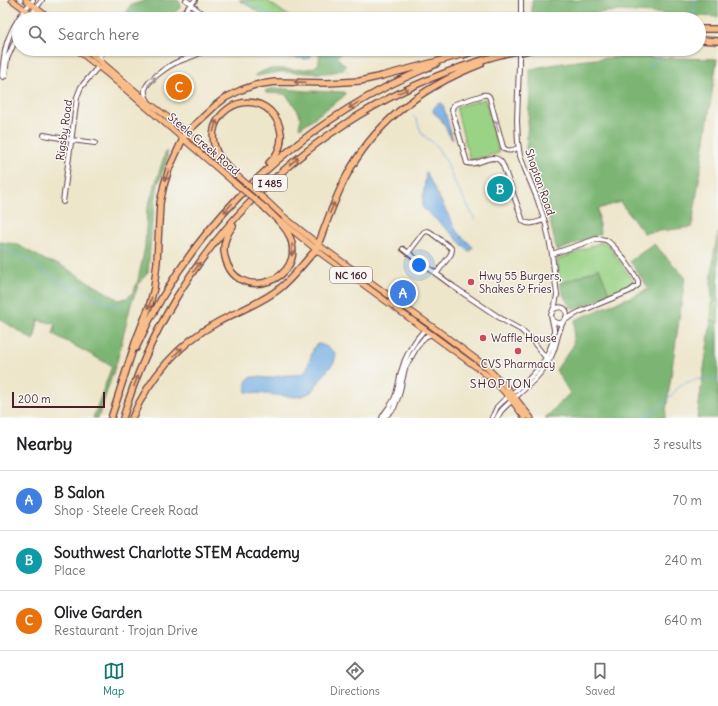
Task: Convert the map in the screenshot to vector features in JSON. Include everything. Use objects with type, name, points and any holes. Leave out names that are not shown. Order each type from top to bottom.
[{"type":"highway","points":[[706,29],[718,30]]},
{"type":"highway","points":[[706,40],[718,41]]},
{"type":"highway","points":[[118,396],[152,296],[157,266],[162,194],[169,170],[186,133],[225,98],[255,85],[275,82],[328,83],[360,81],[457,56]]},
{"type":"highway","name":"I 485","points":[[111,418],[129,365],[149,322],[186,260],[222,214],[255,180],[304,139],[353,105],[398,81],[438,63],[459,56]]},
{"type":"highway","name":"I 485","points":[[123,418],[146,356],[182,288],[217,239],[237,216],[271,182],[301,156],[358,115],[396,94],[436,76],[499,56]]},
{"type":"highway","points":[[132,418],[142,396],[155,376],[184,345],[217,322],[266,298],[288,281],[317,247],[340,190],[364,148],[393,115],[423,93],[454,75],[482,64],[509,56]]},
{"type":"highway","points":[[233,172],[220,158],[215,149],[213,134],[215,124],[223,113],[231,106],[246,102],[257,104],[267,109],[277,119],[281,138],[280,147],[276,156],[255,180]]},
{"type":"highway","points":[[264,207],[289,234],[292,244],[292,253],[288,266],[281,275],[270,282],[254,284],[242,279],[232,272],[226,261],[224,245],[230,229],[271,182]]},
{"type":"main road","points":[[12,0],[29,12]]},
{"type":"main road","points":[[30,1],[42,12]]},
{"type":"main road","name":"Steele Creek Road","points":[[86,56],[116,75],[186,133],[269,203],[317,247],[346,265],[428,324],[465,351],[499,379],[525,418]]},
{"type":"main road","name":"Steele Creek Road","points":[[92,56],[100,65],[183,139],[237,185],[387,301],[483,372],[512,397],[531,418]]},
{"type":"main road","points":[[387,301],[424,324],[428,324]]},
{"type":"main road","points":[[425,329],[431,330],[465,351]]},
{"type":"street","points":[[32,12],[42,0]]},
{"type":"street","points":[[186,0],[200,12]]},
{"type":"street","points":[[184,12],[192,5],[195,0]]},
{"type":"street","points":[[521,0],[521,12]]},
{"type":"street","points":[[24,12],[30,1]]},
{"type":"street","points":[[0,47],[6,48],[11,50],[7,59],[5,76],[3,77],[3,58],[6,48],[8,38],[12,31]]},
{"type":"street","points":[[100,56],[100,65]]},
{"type":"street","points":[[149,103],[145,96],[146,88],[159,74],[172,65],[193,56]]},
{"type":"street","name":"Shopton Road","points":[[520,56],[517,121],[518,148],[525,170],[537,198],[552,254],[557,295],[554,309]]},
{"type":"street","name":"Rigsby Road","points":[[63,202],[78,92],[100,65]]},
{"type":"street","points":[[518,148],[509,151],[503,147],[488,95],[483,94],[453,106],[452,110],[467,163],[471,164],[494,158],[501,161],[523,221],[530,224],[544,220]]},
{"type":"street","points":[[44,135],[95,143]]},
{"type":"street","points":[[408,253],[424,232],[430,232],[452,250],[451,254],[436,274]]},
{"type":"street","points":[[552,254],[596,239],[602,239],[612,245],[638,279],[638,285],[630,291],[579,312],[564,321],[558,323],[553,320]]},
{"type":"street","points":[[403,250],[503,320],[521,330],[531,339],[546,358]]},
{"type":"street","name":"Shopton Road","points":[[557,295],[565,310]]},
{"type":"street","points":[[497,418],[512,397],[534,374],[546,358],[554,336],[551,312],[560,307],[571,313],[579,312]]},
{"type":"street","points":[[492,418],[497,407],[537,377],[549,361],[558,341],[560,328],[567,315],[565,310]]},
{"type":"street","points":[[383,418],[395,396],[405,358],[425,329]]},
{"type":"street","points":[[383,418],[394,408],[398,400],[405,368],[425,337],[433,335]]},
{"type":"green space","points":[[148,0],[178,0],[181,5],[178,10],[174,12],[127,12],[131,5]]},
{"type":"green space","points":[[239,0],[266,0],[283,12],[259,12]]},
{"type":"green space","points":[[532,0],[718,0],[718,17],[706,16],[706,12],[532,12]]},
{"type":"green space","points":[[338,56],[337,57],[346,66],[341,70],[326,73],[280,72],[256,76],[256,74],[270,69],[313,68],[318,64],[319,57]]},
{"type":"green space","points":[[630,57],[717,59],[692,227],[644,233],[620,202],[598,209],[600,234],[557,251],[550,221],[542,199],[541,188],[532,169],[526,149],[530,94],[530,69],[555,64],[605,58]]},
{"type":"green space","points":[[275,88],[345,93],[343,97],[300,128],[299,126],[301,119],[298,111],[287,96],[284,94],[265,92],[266,90]]},
{"type":"green space","points":[[485,99],[499,153],[470,161],[456,107]]},
{"type":"green space","points":[[166,151],[168,158],[158,184],[152,224],[148,272],[139,284],[131,304],[117,361],[98,418],[93,418],[112,366],[53,334],[55,326],[52,323],[38,320],[33,340],[0,319],[0,242],[16,244],[47,261],[59,264],[119,300],[127,298],[133,293],[138,280],[145,247],[147,210]]},
{"type":"green space","points":[[718,233],[718,300],[712,305],[711,283]]},
{"type":"green space","points":[[599,243],[605,243],[609,246],[636,285],[610,295],[599,268],[560,284],[557,260]]},
{"type":"green space","points":[[654,244],[685,277],[665,418],[545,418],[570,393],[556,370],[573,346],[575,320],[649,289],[630,261]]},
{"type":"green space","points":[[599,268],[610,295],[575,309],[569,306],[561,290],[561,284]]},
{"type":"green space","points":[[718,300],[718,322],[711,320],[712,305]]},
{"type":"green space","points":[[711,320],[718,322],[718,418],[697,418]]},
{"type":"water","points":[[288,56],[311,56],[310,58],[306,59]]},
{"type":"water","points":[[442,103],[453,140],[441,119],[433,112],[436,106]]},
{"type":"water","points":[[426,172],[457,232],[473,247],[469,252],[451,233],[422,207]]},
{"type":"water","points":[[318,344],[323,345],[333,351],[336,355],[334,362],[311,392],[295,397],[246,392],[246,383],[252,377],[270,378],[282,375],[300,374],[306,371],[314,347]]},
{"type":"waterway","points":[[245,0],[252,6],[266,12]]},
{"type":"waterway","points":[[694,12],[695,0]]},
{"type":"waterway","points":[[329,56],[348,72]]},
{"type":"waterway","points":[[649,66],[660,56]]},
{"type":"waterway","points":[[413,116],[417,120],[423,135],[437,146],[447,162],[453,179],[476,221]]},
{"type":"waterway","points":[[0,247],[26,258],[64,284],[126,309]]},
{"type":"waterway","points":[[643,418],[661,406],[681,385],[696,379],[716,379],[718,381]]},
{"type":"place","name":"Olive Garden","points":[[179,87]]},
{"type":"place","name":"Southwest Charlotte STEM Academy","points":[[500,189]]},
{"type":"place","name":"Hwy 55 Burgers, Shakes & Fries","points":[[471,282]]},
{"type":"place","name":"B Salon","points":[[403,293]]},
{"type":"place","name":"Waffle House","points":[[483,338]]},
{"type":"place","name":"CVS Pharmacy","points":[[518,351]]},
{"type":"district","name":"SHOPTON","points":[[501,384]]}]
